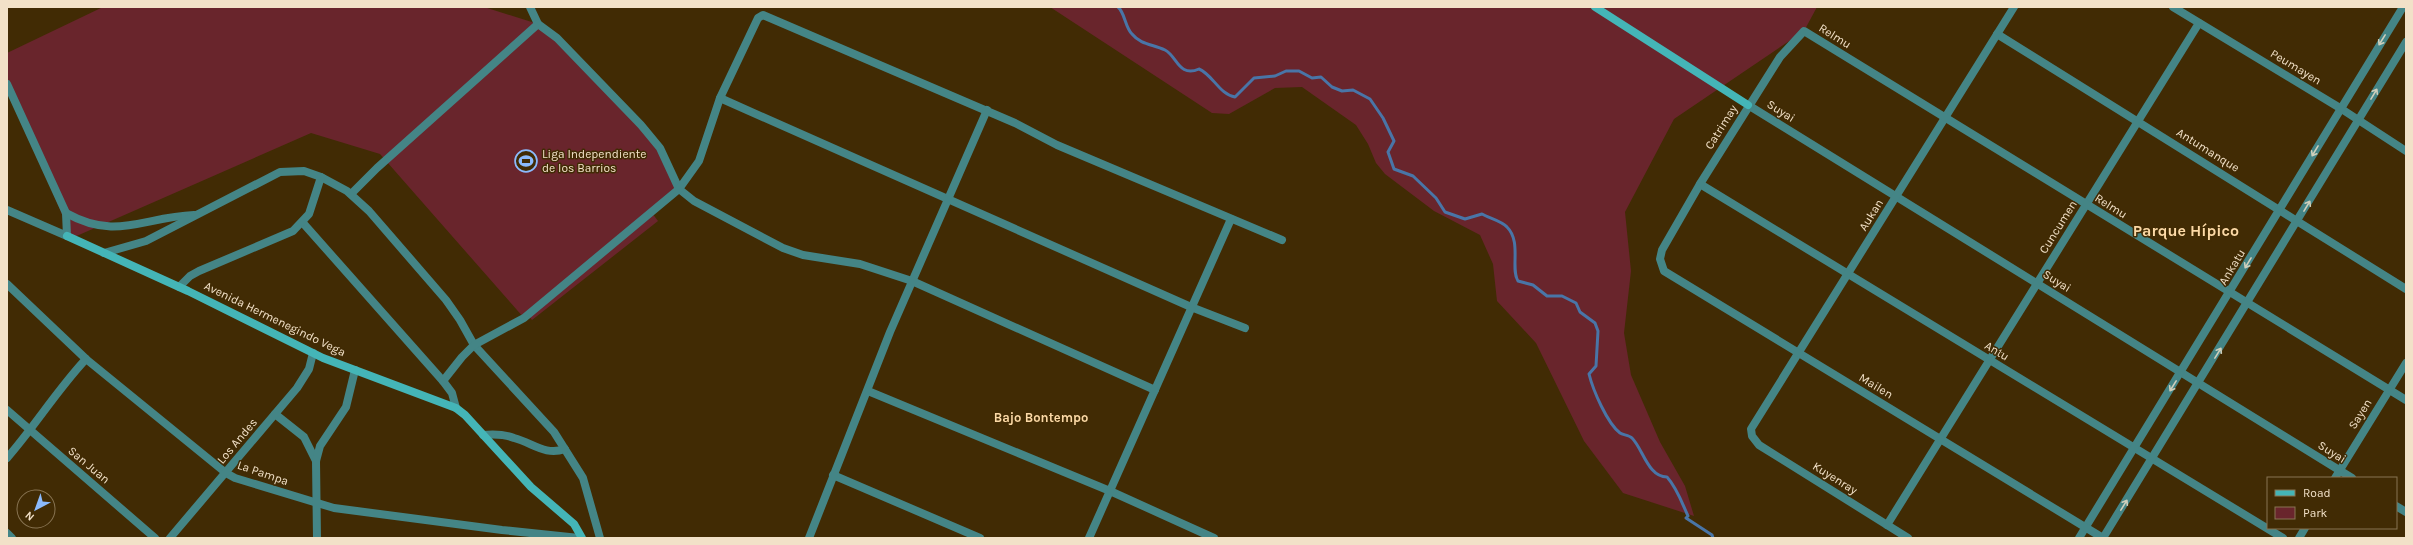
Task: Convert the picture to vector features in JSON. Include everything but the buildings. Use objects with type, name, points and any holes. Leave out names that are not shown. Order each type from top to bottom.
[{"type":"street","points":[[530,7],[538,24],[557,38],[641,125],[660,148],[679,188],[694,201],[783,248],[803,255],[860,264],[912,281],[1155,390]]},
{"type":"street","points":[[1595,7],[1748,105]]},
{"type":"street","name":"Aukan","points":[[1752,436],[1751,429],[1798,352],[2014,7]]},
{"type":"street","name":"Peumayen","points":[[2173,7],[2340,108],[2406,151]]},
{"type":"street","name":"Ankatu","points":[[2079,538],[2403,7]]},
{"type":"street","points":[[443,381],[462,357],[474,345],[524,318],[679,188],[699,161],[720,98],[758,18],[764,15],[987,110],[1056,145],[1282,240]]},
{"type":"street","name":"Cuncumen","points":[[1887,525],[2199,23]]},
{"type":"street","points":[[351,194],[377,168],[538,24]]},
{"type":"street","name":"Catrimay","points":[[1667,241],[1748,105],[1780,57],[1804,31]]},
{"type":"street","name":"Relmu","points":[[1804,31],[2229,294],[2406,400]]},
{"type":"street","name":"Antumanque","points":[[1997,34],[2138,120],[2406,288]]},
{"type":"street","points":[[2103,538],[2247,305],[2406,42]]},
{"type":"street","points":[[7,84],[66,213],[67,236]]},
{"type":"street","points":[[720,98],[948,197],[1191,306],[1245,328]]},
{"type":"street","name":"Suyai","points":[[1748,105],[2350,477]]},
{"type":"street","points":[[809,538],[912,281],[987,110]]},
{"type":"street","points":[[104,253],[146,241],[280,172],[304,170],[321,177],[351,194],[369,211],[446,300],[460,320],[474,345],[554,432],[583,478],[600,538]]},
{"type":"street","points":[[179,287],[190,276],[199,271],[293,232],[309,214],[321,177]]},
{"type":"street","name":"Antu","points":[[1700,184],[1847,275],[2135,446],[2267,528]]},
{"type":"street","name":"Avenida Hermenegindo Vega","points":[[7,210],[179,287],[313,353],[456,408],[465,415],[531,487],[574,524],[582,538]]},
{"type":"street","points":[[66,213],[79,220],[112,228],[173,216],[196,214]]},
{"type":"street","points":[[1089,538],[1231,219]]},
{"type":"street","points":[[303,222],[443,381],[452,393],[456,408]]},
{"type":"street","name":"Mailen","points":[[1667,241],[1660,259],[1664,271],[2103,538]]},
{"type":"street","name":"La Pampa","points":[[7,284],[86,359],[226,473],[235,478],[316,504],[502,530],[579,538]]},
{"type":"street","name":"Los Andes","points":[[170,538],[297,388],[309,369],[313,353]]},
{"type":"street","points":[[7,458],[31,431],[71,375],[86,359]]},
{"type":"street","name":"Sayen","points":[[2336,477],[2406,363]]},
{"type":"street","points":[[317,538],[316,461],[320,446],[346,407],[355,370]]},
{"type":"street","points":[[868,391],[1110,491],[1214,538]]},
{"type":"street","name":"San Juan","points":[[7,410],[155,538]]},
{"type":"street","points":[[275,414],[304,437],[316,461]]},
{"type":"street","points":[[483,434],[502,435],[515,438],[544,451],[555,452],[565,448]]},
{"type":"street","name":"Kuyenray","points":[[1752,436],[1759,445],[1908,538]]},
{"type":"street","points":[[833,475],[980,538]]},
{"type":"street","points":[[2397,507],[2406,512]]},
{"type":"street","name":"Antu","points":[[2268,529],[2283,538]]},
{"type":"street","points":[[2299,538],[2304,529]]},
{"type":"street","points":[[7,534],[12,538]]},
{"type":"green space","name":"Liga Independiente de los Barrios","points":[[103,7],[484,7],[538,24],[660,148],[679,189],[652,213],[658,221],[532,320],[528,315],[524,318],[380,154],[311,133],[72,238],[7,84],[7,53]]},
{"type":"green space","points":[[1050,7],[1817,7],[1804,31],[1674,119],[1625,212],[1631,271],[1624,333],[1631,375],[1660,442],[1685,486],[1694,516],[1623,493],[1584,441],[1536,343],[1497,301],[1493,264],[1480,235],[1434,211],[1385,174],[1376,163],[1368,144],[1356,125],[1302,87],[1275,88],[1229,114],[1212,113]]},
{"type":"waterway","points":[[1118,7],[1128,28],[1136,38],[1165,50],[1183,69],[1187,71],[1199,69],[1208,75],[1220,89],[1235,97],[1254,78],[1275,76],[1286,71],[1299,71],[1312,78],[1321,77],[1332,87],[1342,91],[1353,90],[1370,99],[1383,118],[1394,141],[1388,152],[1394,169],[1413,176],[1436,198],[1445,212],[1465,219],[1482,214],[1505,225],[1514,240],[1515,270],[1518,281],[1533,285],[1547,296],[1562,296],[1576,303],[1580,312],[1595,323],[1598,331],[1596,366],[1589,374],[1597,397],[1610,422],[1620,433],[1632,438],[1650,468],[1660,476],[1667,477],[1671,481],[1688,516],[1686,518],[1712,535],[1713,538]]},
{"type":"place","name":"Liga Independiente de los Barrios","points":[[526,161]]},
{"type":"district","name":"Parque Hípico","points":[[2186,230]]},
{"type":"district","name":"Bajo Bontempo","points":[[1041,417]]}]
